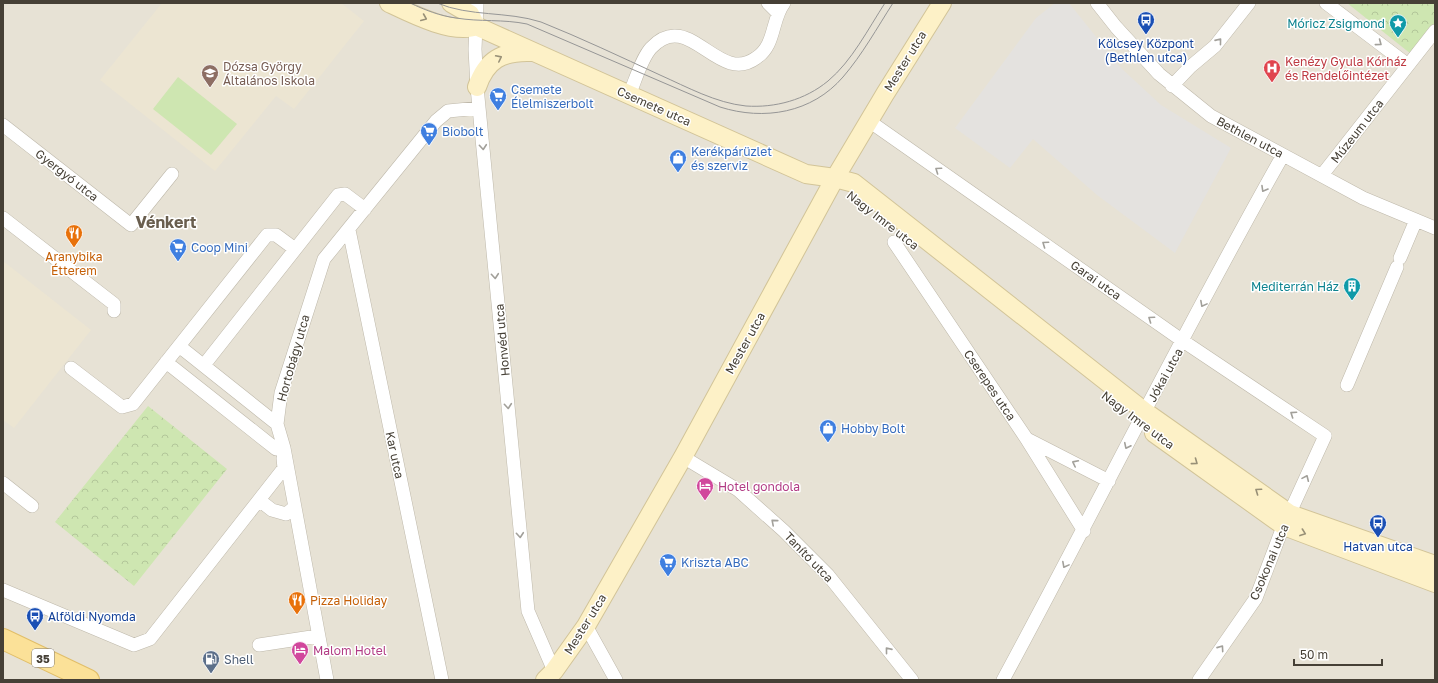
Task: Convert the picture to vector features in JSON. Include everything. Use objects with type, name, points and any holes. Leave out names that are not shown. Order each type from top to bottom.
[{"type":"main road","name":"35","points":[[3,640],[90,680]]},
{"type":"street","points":[[388,3],[430,21],[463,29],[476,26],[470,14],[451,3]]},
{"type":"street","name":"Honvéd utca","points":[[477,3],[475,49],[477,87],[528,611],[549,676]]},
{"type":"street","name":"Mester utca","points":[[549,676],[586,626],[684,456],[835,178],[942,3]]},
{"type":"street","name":"Bethlen utca","points":[[1098,3],[1137,52],[1172,86],[1211,116],[1363,198],[1435,228]]},
{"type":"street","points":[[1172,86],[1190,67],[1215,46],[1249,3]]},
{"type":"street","points":[[1326,3],[1408,65]]},
{"type":"street","points":[[629,95],[645,56],[651,48],[660,41],[672,36],[682,36],[692,39],[718,58],[738,64],[748,64],[758,57],[771,40],[776,6]]},
{"type":"street","name":"Csemete utca","points":[[476,26],[806,174],[835,178]]},
{"type":"street","name":"Múzeum utca","points":[[1322,175],[1435,31]]},
{"type":"street","points":[[477,87],[485,68],[493,61],[512,53],[536,52]]},
{"type":"street","name":"Hortobágy utca","points":[[327,680],[295,507],[277,424],[281,393],[324,259],[436,121],[448,111],[479,108]]},
{"type":"street","name":"Garai utca","points":[[870,121],[1183,341],[1325,436]]},
{"type":"street","name":"Gyergyó utca","points":[[3,125],[131,226],[172,174]]},
{"type":"street","name":"Jókai utca","points":[[1003,680],[1084,531],[1142,416],[1283,155]]},
{"type":"street","name":"Nagy Imre utca","points":[[835,178],[848,194],[1142,416],[1287,520],[1435,582]]},
{"type":"street","points":[[204,365],[338,195],[345,194],[364,209]]},
{"type":"street","points":[[3,218],[114,304],[114,311]]},
{"type":"street","points":[[1347,385],[1416,220]]},
{"type":"street","name":"Kar utca","points":[[348,230],[442,680]]},
{"type":"street","points":[[71,368],[122,407],[133,404],[267,235],[276,235],[294,250]]},
{"type":"street","name":"Cserepes utca","points":[[894,242],[1026,438],[1084,531]]},
{"type":"street","points":[[179,346],[277,424]]},
{"type":"street","points":[[3,590],[134,645],[150,639],[259,500],[284,458],[276,449],[166,362]]},
{"type":"street","name":"Csokonai utca","points":[[1199,680],[1256,598],[1287,520],[1325,436]]},
{"type":"street","points":[[1026,438],[1109,481]]},
{"type":"street","name":"Tanító utca","points":[[684,456],[738,490],[784,531],[828,575],[912,680]]},
{"type":"street","points":[[3,483],[32,506]]},
{"type":"street","points":[[259,500],[272,510],[286,514],[295,507]]},
{"type":"street","name":"Nagy Imre utca","points":[[1287,520],[1435,565]]},
{"type":"street","points":[[586,626],[616,680]]},
{"type":"street","points":[[259,645],[318,636]]},
{"type":"shaded area","points":[[3,3],[1435,3],[1435,680],[3,680]]},
{"type":"shaded area","name":"Dózsa György Általános Iskola","points":[[162,3],[341,3],[364,21],[294,109],[276,96],[215,171],[100,80]]},
{"type":"shaded area","points":[[1055,3],[1069,3],[1121,68],[1161,105],[1231,148],[1175,253],[1097,195],[1033,139],[1010,168],[955,128],[1036,18]]},
{"type":"shaded area","points":[[3,261],[91,330],[14,428],[3,420]]},
{"type":"green space","points":[[1347,3],[1435,3],[1435,25],[1411,54]]},
{"type":"green space","points":[[178,77],[237,124],[211,155],[153,109]]},
{"type":"green space","points":[[148,406],[227,469],[134,586],[55,522]]},
{"type":"tram line","points":[[410,3],[444,16],[527,24],[720,107],[753,113],[786,111],[817,99],[831,89],[857,60],[893,3]]},
{"type":"tram line","points":[[437,3],[462,10],[515,16],[541,22],[702,94],[724,102],[746,106],[768,106],[779,104],[800,98],[819,88],[845,64],[885,3]]},
{"type":"place","name":"Kölcsey Központ (Bethlen utca)","points":[[1146,35]]},
{"type":"place","name":"Móricz Zsigmond","points":[[1398,38]]},
{"type":"place","name":"Kenézy Gyula Kórház és Rendelőintézet","points":[[1272,83]]},
{"type":"place","name":"Dózsa György Általános Iskola","points":[[210,88]]},
{"type":"place","name":"Csemete Élelmiszerbolt","points":[[498,111]]},
{"type":"place","name":"Biobolt","points":[[429,146]]},
{"type":"place","name":"Kerékpárüzlet és szerviz","points":[[678,173]]},
{"type":"place","name":"Aranybika Étterem","points":[[74,248]]},
{"type":"place","name":"Coop Mini","points":[[178,262]]},
{"type":"place","name":"Mediterrán Ház","points":[[1352,301]]},
{"type":"place","name":"Hobby Bolt","points":[[828,443]]},
{"type":"place","name":"Hotel gondola","points":[[705,501]]},
{"type":"place","name":"Hatvan utca","points":[[1378,538]]},
{"type":"place","name":"Kriszta ABC","points":[[668,577]]},
{"type":"place","name":"Pizza Holiday","points":[[297,615]]},
{"type":"place","name":"Alföldi Nyomda","points":[[35,631]]},
{"type":"place","name":"Malom Hotel","points":[[300,665]]},
{"type":"place","name":"Shell","points":[[211,674]]},
{"type":"district","name":"Vénkert","points":[[166,222]]}]
